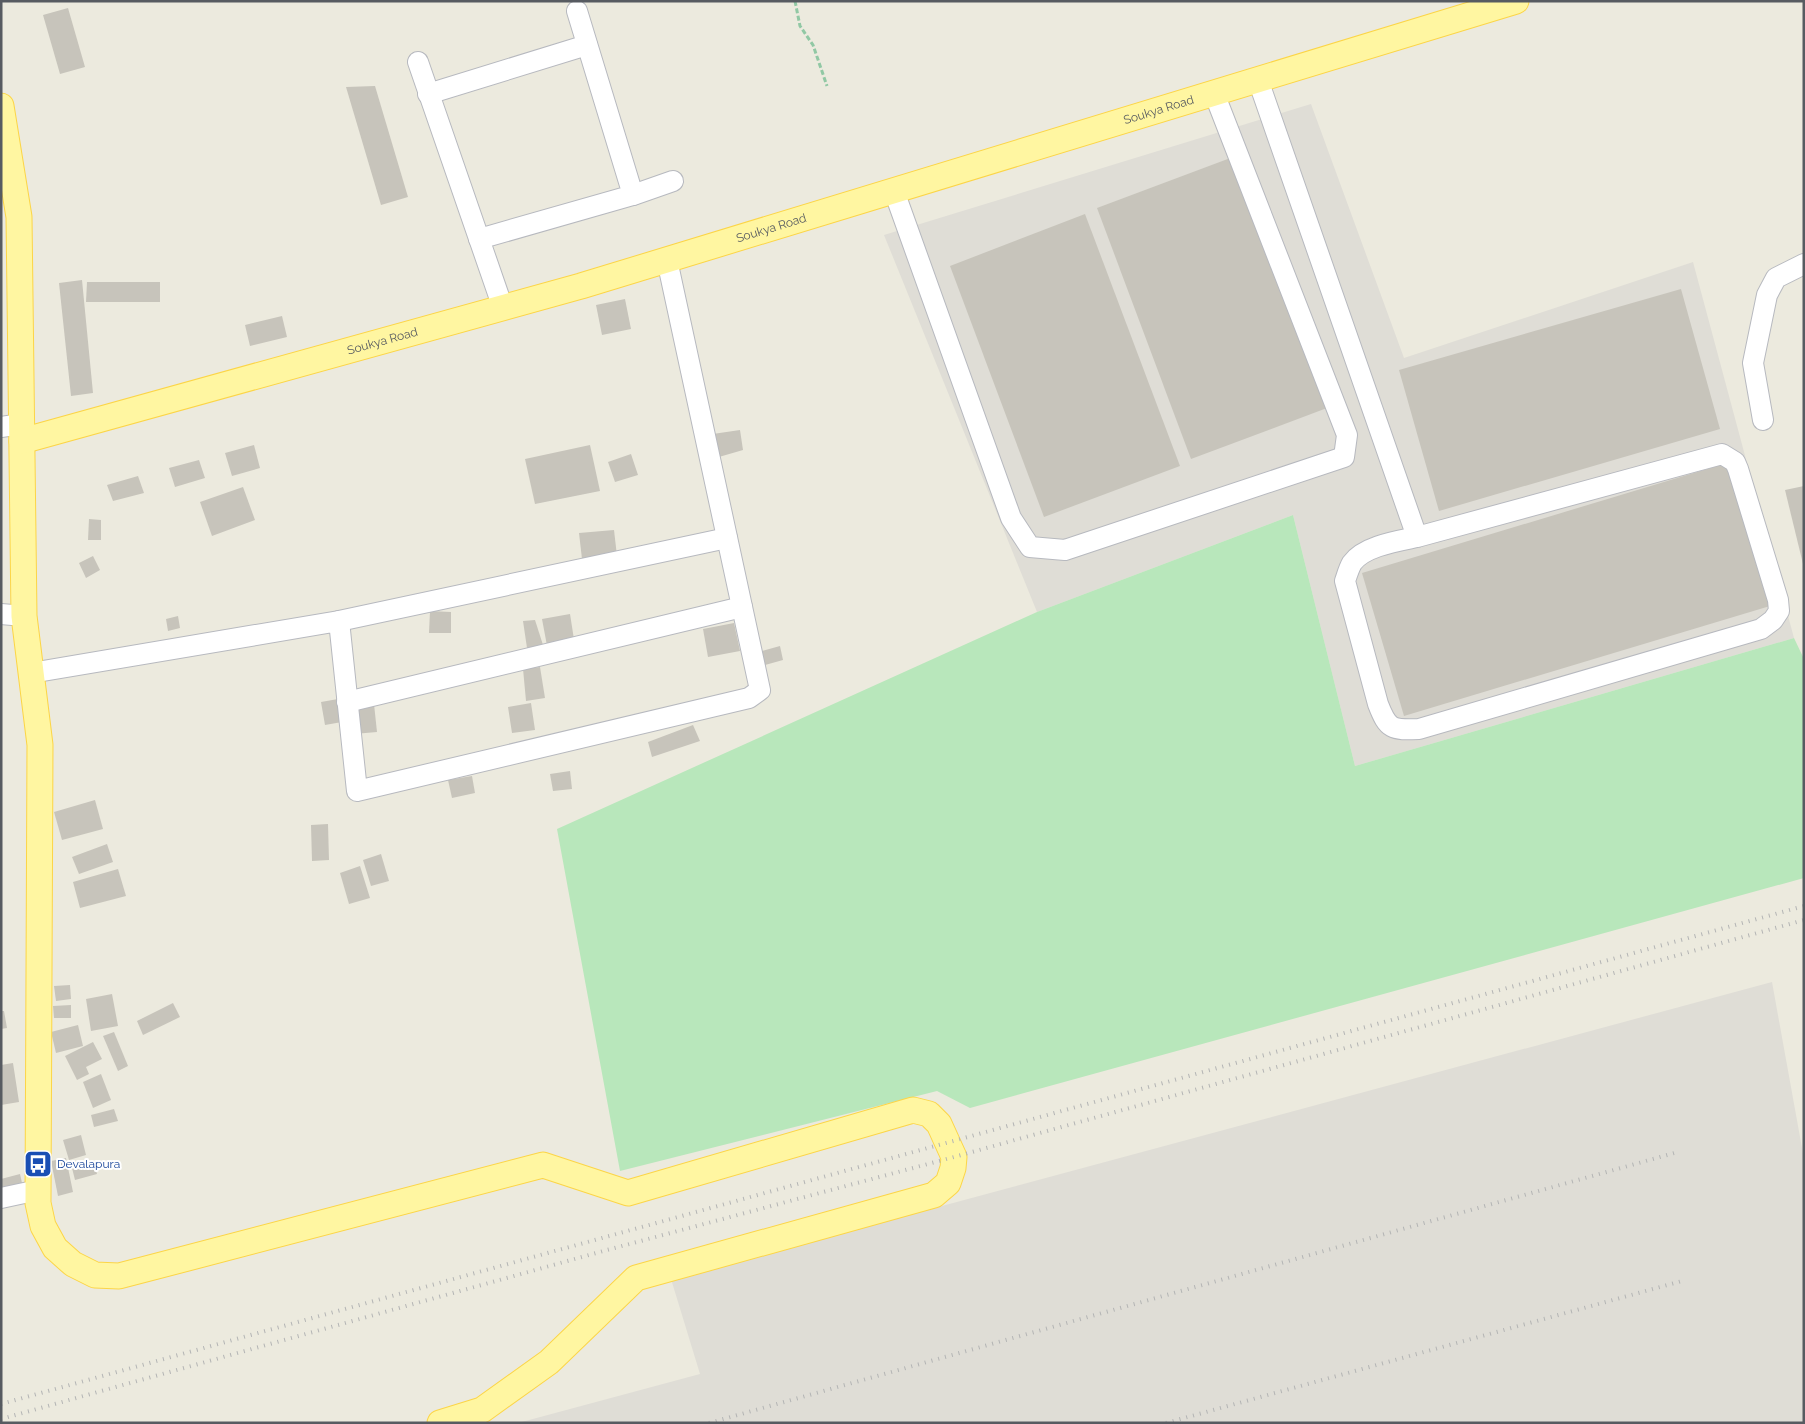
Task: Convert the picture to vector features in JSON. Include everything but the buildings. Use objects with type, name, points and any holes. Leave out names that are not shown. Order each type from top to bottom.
[{"type":"main road","name":"Soukya Road","points":[[15,431],[503,308],[667,260],[1516,1]]},
{"type":"main road","points":[[1,106],[19,217],[13,615],[31,673],[40,745],[38,1203],[43,1226],[55,1248],[73,1264],[95,1275],[120,1276],[542,1165],[628,1193],[913,1110],[929,1114],[939,1124],[954,1157],[948,1183],[934,1195],[636,1278],[549,1362],[482,1410],[440,1423]]},
{"type":"street","points":[[577,11],[633,195]]},
{"type":"street","points":[[428,94],[587,45]]},
{"type":"street","points":[[418,62],[503,308]]},
{"type":"street","points":[[1258,80],[1417,537]]},
{"type":"street","points":[[894,191],[1011,518],[1030,547],[1065,550],[1344,457],[1347,435],[1214,93]]},
{"type":"street","points":[[479,239],[633,195],[673,181]]},
{"type":"street","points":[[338,621],[357,791],[749,698],[760,690],[667,260]]},
{"type":"street","points":[[1763,420],[1753,363],[1767,294],[1776,278],[1804,264]]},
{"type":"street","points":[[1722,454],[1735,462],[1738,469],[1780,611],[1773,620],[1761,629],[1419,730],[1398,730],[1385,721],[1378,704],[1345,581],[1352,563],[1363,552],[1386,544],[1417,537],[1722,454]]},
{"type":"street","points":[[31,673],[338,621],[727,538]]},
{"type":"street","points":[[347,702],[742,607]]},
{"type":"street","points":[[1,1198],[38,1190]]},
{"type":"path","points":[[795,1],[800,26],[813,45],[827,86]]},
{"type":"shaded area","points":[[1311,104],[1404,358],[1693,262],[1794,638],[1355,766],[1293,515],[1037,612],[884,235]]},
{"type":"shaded area","points":[[1772,982],[1804,1159],[1804,1423],[518,1423],[700,1374],[671,1279]]},
{"type":"green space","points":[[1293,515],[1355,766],[1794,638],[1804,659],[1804,878],[970,1108],[937,1091],[620,1171],[557,829],[1037,612]]},
{"type":"railway","points":[[1,1404],[1804,906]]},
{"type":"railway","points":[[1,1419],[607,1250],[954,1157],[1804,920]]},
{"type":"railway","points":[[709,1423],[1678,1152]]},
{"type":"railway","points":[[1166,1423],[1682,1281]]},
{"type":"place","name":"Devalapura","points":[[38,1164]]}]
